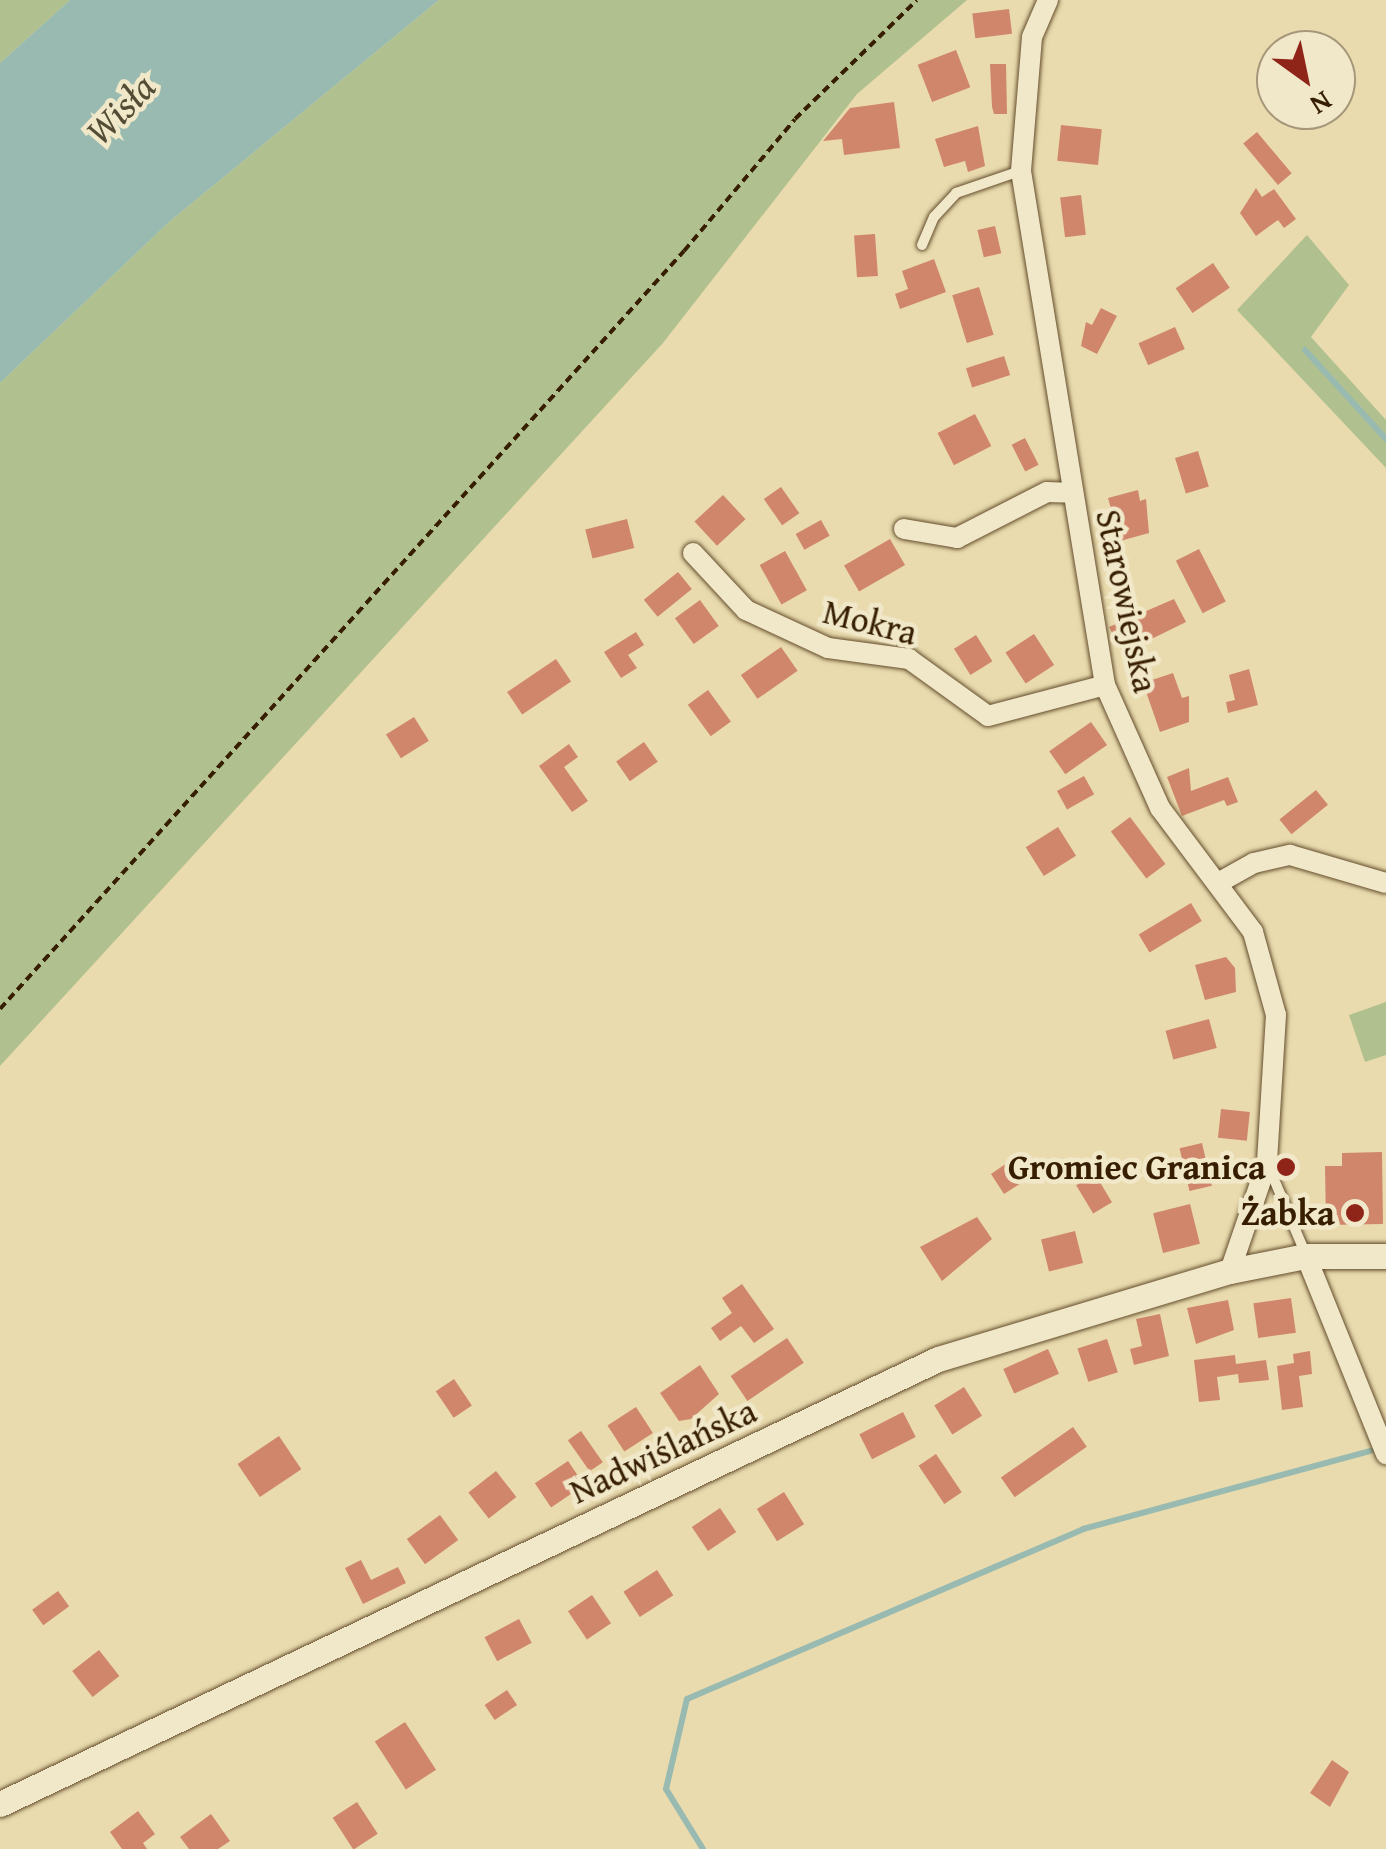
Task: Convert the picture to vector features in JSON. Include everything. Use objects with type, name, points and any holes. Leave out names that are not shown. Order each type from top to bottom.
[{"type":"street","name":"Starowiejska","points":[[1048,0],[1032,37],[1021,171],[1105,685],[1160,808],[1254,932],[1276,1015],[1267,1163],[1230,1272]]},
{"type":"street","name":"Starowiejska","points":[[904,529],[956,538],[1047,492],[1072,493]]},
{"type":"street","name":"Mokra","points":[[693,553],[746,610],[828,648],[909,659],[988,716],[1105,685]]},
{"type":"street","points":[[1218,883],[1254,863],[1290,855],[1386,884]]},
{"type":"street","points":[[1306,1256],[1386,1454]]},
{"type":"street","name":"Nadwiślańska","points":[[0,1804],[938,1359],[1230,1272],[1306,1256],[1386,1256]]},
{"type":"lane","points":[[922,245],[934,217],[956,193],[1021,171]]},
{"type":"lane","points":[[1267,1163],[1306,1256]]},
{"type":"path","points":[[0,1010],[684,252],[795,119],[918,0]]},
{"type":"green space","points":[[0,0],[70,0],[0,63]]},
{"type":"green space","points":[[439,0],[967,0],[857,94],[663,343],[0,1066],[0,383],[169,222]]},
{"type":"green space","points":[[1307,235],[1349,285],[1311,337],[1386,420],[1386,468],[1237,310]]},
{"type":"green space","points":[[1386,1002],[1386,1055],[1365,1062],[1349,1015]]},
{"type":"water","name":"Wisła","points":[[70,0],[439,0],[169,222],[0,383],[0,63]]},
{"type":"building","points":[[1009,9],[1012,34],[975,38],[972,14]]},
{"type":"building","points":[[956,50],[970,87],[932,102],[918,65]]},
{"type":"building","points":[[990,64],[1006,64],[1007,114],[994,114]]},
{"type":"building","points":[[894,102],[900,148],[844,155],[842,139],[823,141],[850,108]]},
{"type":"building","points":[[1061,125],[1102,129],[1098,165],[1057,161]]},
{"type":"building","points":[[978,126],[985,166],[968,172],[965,161],[944,167],[935,139]]},
{"type":"building","points":[[1257,132],[1292,173],[1278,185],[1243,144]]},
{"type":"building","points":[[1256,188],[1262,197],[1274,189],[1296,219],[1284,228],[1278,220],[1256,236],[1240,213]]},
{"type":"building","points":[[1081,195],[1086,235],[1065,237],[1060,198]]},
{"type":"building","points":[[995,226],[1001,253],[984,257],[977,230]]},
{"type":"building","points":[[875,234],[878,276],[857,277],[854,235]]},
{"type":"building","points":[[934,259],[946,292],[900,309],[895,294],[908,289],[902,271]]},
{"type":"building","points":[[1213,263],[1230,288],[1192,313],[1176,288]]},
{"type":"building","points":[[979,287],[994,335],[967,343],[952,295]]},
{"type":"building","points":[[1101,308],[1117,316],[1097,354],[1081,346],[1086,322],[1092,325]]},
{"type":"building","points":[[1175,327],[1185,349],[1148,365],[1138,343]]},
{"type":"building","points":[[1004,356],[1010,375],[972,387],[966,368]]},
{"type":"building","points":[[975,414],[991,446],[954,465],[938,433]]},
{"type":"building","points":[[1025,438],[1039,465],[1025,472],[1012,445]]},
{"type":"building","points":[[1198,451],[1209,486],[1186,493],[1175,458]]},
{"type":"building","points":[[781,487],[799,513],[782,525],[764,499]]},
{"type":"building","points":[[1138,490],[1140,501],[1146,499],[1149,533],[1120,541],[1108,498]]},
{"type":"building","points":[[723,495],[746,519],[717,546],[694,522]]},
{"type":"building","points":[[627,519],[634,548],[593,559],[585,529]]},
{"type":"building","points":[[821,520],[830,536],[804,550],[796,534]]},
{"type":"building","points":[[890,539],[905,565],[859,591],[844,566]]},
{"type":"building","points":[[1199,549],[1226,602],[1203,613],[1176,561]]},
{"type":"building","points":[[785,551],[807,590],[781,604],[760,565]]},
{"type":"building","points":[[678,572],[692,589],[658,617],[644,600]]},
{"type":"building","points":[[1174,599],[1186,622],[1123,653],[1109,627]]},
{"type":"building","points":[[700,600],[719,626],[694,644],[675,618]]},
{"type":"building","points":[[636,632],[644,645],[628,655],[637,668],[621,678],[604,652]]},
{"type":"building","points":[[1034,634],[1054,665],[1026,684],[1005,653]]},
{"type":"building","points":[[976,635],[992,661],[970,675],[954,649]]},
{"type":"building","points":[[781,647],[798,671],[757,699],[741,675]]},
{"type":"building","points":[[556,659],[571,681],[522,714],[507,692]]},
{"type":"building","points":[[1249,669],[1258,705],[1228,713],[1226,702],[1235,700],[1229,675]]},
{"type":"building","points":[[1173,673],[1182,698],[1189,696],[1189,722],[1160,732],[1143,683]]},
{"type":"building","points":[[708,690],[731,722],[711,736],[688,705]]},
{"type":"building","points":[[414,717],[429,741],[401,758],[386,734]]},
{"type":"building","points":[[1091,722],[1107,745],[1065,774],[1049,751]]},
{"type":"building","points":[[644,742],[658,762],[630,781],[616,762]]},
{"type":"building","points":[[569,744],[578,757],[564,767],[588,801],[572,812],[539,766]]},
{"type":"building","points":[[1189,768],[1191,791],[1228,777],[1238,802],[1227,806],[1224,800],[1182,816],[1167,777]]},
{"type":"building","points":[[1084,776],[1094,794],[1067,809],[1057,791]]},
{"type":"building","points":[[1316,790],[1328,805],[1291,834],[1279,820]]},
{"type":"building","points":[[1130,817],[1166,864],[1146,879],[1111,831]]},
{"type":"building","points":[[1058,827],[1076,856],[1044,876],[1026,847]]},
{"type":"building","points":[[1191,903],[1202,921],[1150,952],[1139,934]]},
{"type":"building","points":[[1226,957],[1235,968],[1236,992],[1205,1000],[1195,965]]},
{"type":"building","points":[[1209,1019],[1217,1048],[1173,1060],[1166,1031]]},
{"type":"building","points":[[1221,1109],[1250,1112],[1247,1141],[1218,1138]]},
{"type":"building","points":[[1202,1143],[1212,1186],[1189,1191],[1180,1148]]},
{"type":"building","points":[[1382,1152],[1383,1224],[1326,1225],[1325,1166],[1342,1166],[1342,1153]]},
{"type":"building","points":[[1007,1163],[1026,1180],[1004,1194],[991,1174]]},
{"type":"building","points":[[1095,1174],[1112,1202],[1093,1214],[1076,1185]]},
{"type":"building","points":[[1190,1204],[1200,1244],[1163,1253],[1153,1213]]},
{"type":"building","points":[[977,1217],[992,1239],[942,1281],[920,1247]]},
{"type":"building","points":[[1075,1231],[1083,1263],[1049,1271],[1041,1239]]},
{"type":"building","points":[[742,1284],[774,1329],[754,1343],[741,1326],[720,1341],[711,1328],[732,1313],[722,1298]]},
{"type":"building","points":[[1291,1298],[1296,1333],[1258,1338],[1253,1303]]},
{"type":"building","points":[[1228,1300],[1234,1330],[1196,1344],[1187,1308]]},
{"type":"building","points":[[1160,1314],[1169,1356],[1134,1365],[1130,1349],[1142,1346],[1136,1319]]},
{"type":"building","points":[[787,1338],[804,1363],[747,1401],[731,1376]]},
{"type":"building","points":[[1107,1339],[1118,1372],[1088,1382],[1078,1349]]},
{"type":"building","points":[[1048,1349],[1059,1374],[1014,1394],[1003,1369]]},
{"type":"building","points":[[1310,1351],[1312,1374],[1299,1376],[1303,1407],[1282,1410],[1277,1366],[1294,1363],[1293,1354]]},
{"type":"building","points":[[1235,1355],[1236,1364],[1266,1360],[1269,1380],[1239,1383],[1238,1374],[1217,1377],[1220,1400],[1199,1402],[1194,1360]]},
{"type":"building","points":[[700,1365],[719,1394],[691,1419],[679,1421],[660,1393]]},
{"type":"building","points":[[454,1379],[472,1406],[454,1418],[436,1391]]},
{"type":"building","points":[[964,1387],[982,1416],[952,1434],[934,1406]]},
{"type":"building","points":[[636,1407],[653,1433],[624,1452],[607,1426]]},
{"type":"building","points":[[903,1412],[916,1437],[872,1459],[859,1434]]},
{"type":"building","points":[[1073,1427],[1087,1447],[1015,1497],[1001,1477]]},
{"type":"building","points":[[581,1431],[603,1462],[590,1471],[568,1440]]},
{"type":"building","points":[[279,1436],[301,1469],[260,1497],[238,1464]]},
{"type":"building","points":[[936,1454],[962,1492],[944,1504],[919,1466]]},
{"type":"building","points":[[568,1461],[584,1485],[551,1507],[535,1483]]},
{"type":"building","points":[[496,1471],[516,1497],[489,1519],[468,1493]]},
{"type":"building","points":[[784,1492],[804,1524],[777,1541],[757,1509]]},
{"type":"building","points":[[720,1508],[736,1532],[708,1551],[692,1527]]},
{"type":"building","points":[[440,1515],[458,1540],[425,1564],[407,1539]]},
{"type":"building","points":[[361,1560],[371,1580],[398,1567],[406,1583],[363,1604],[345,1568]]},
{"type":"building","points":[[657,1570],[673,1595],[640,1617],[623,1592]]},
{"type":"building","points":[[58,1591],[69,1606],[43,1625],[32,1610]]},
{"type":"building","points":[[592,1595],[611,1623],[587,1639],[568,1611]]},
{"type":"building","points":[[519,1619],[532,1643],[497,1661],[485,1637]]},
{"type":"building","points":[[99,1650],[119,1676],[93,1697],[72,1671]]},
{"type":"building","points":[[507,1690],[517,1705],[495,1720],[485,1705]]},
{"type":"building","points":[[405,1722],[436,1770],[406,1789],[375,1742]]},
{"type":"building","points":[[1332,1760],[1349,1772],[1330,1807],[1310,1793]]},
{"type":"building","points":[[357,1802],[378,1834],[353,1849],[333,1818]]},
{"type":"building","points":[[138,1811],[155,1834],[143,1843],[147,1849],[122,1849],[110,1832]]},
{"type":"building","points":[[211,1814],[230,1841],[218,1849],[189,1849],[180,1837]]},
{"type":"waterway","points":[[1305,350],[1386,439]]},
{"type":"waterway","points":[[703,1849],[666,1789],[687,1699],[1083,1529],[1371,1451]]},
{"type":"place","name":"Gromiec Granica","points":[[1286,1167]]},
{"type":"place","name":"Żabka","points":[[1355,1213]]}]
